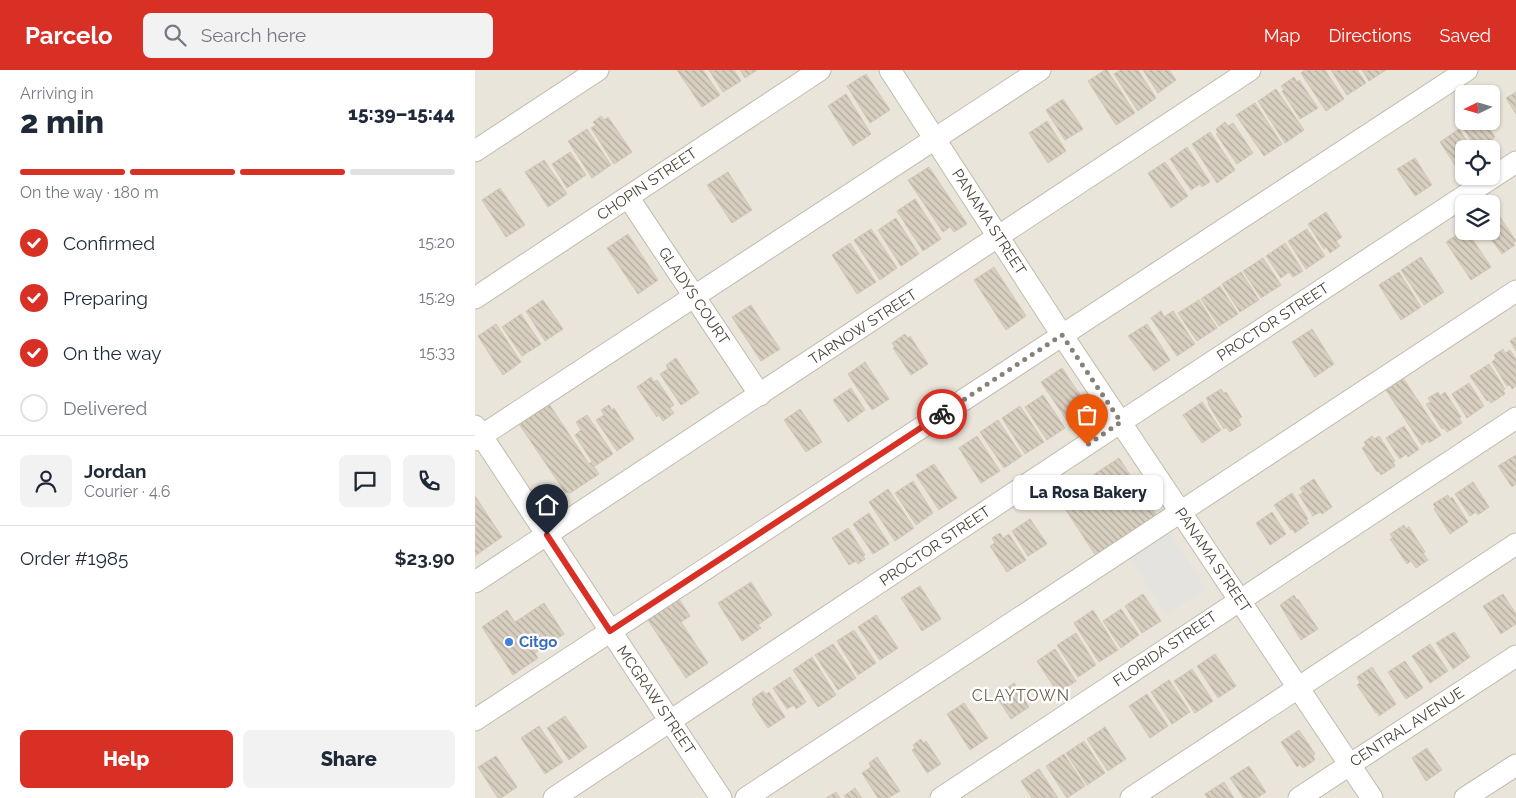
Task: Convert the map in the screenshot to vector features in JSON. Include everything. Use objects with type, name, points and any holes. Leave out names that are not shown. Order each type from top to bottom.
[{"type":"street","points":[[475,151],[598,70]]},
{"type":"street","name":"CHOPIN STREET","points":[[475,298],[820,70]]},
{"type":"street","name":"PANAMA STREET","points":[[890,70],[1062,335],[1372,798]]},
{"type":"street","points":[[477,434],[694,296],[1040,70]]},
{"type":"street","name":"TARNOW STREET","points":[[475,582],[1250,70]]},
{"type":"street","points":[[475,720],[1467,70]]},
{"type":"street","name":"PROCTOR STREET","points":[[554,798],[1516,162]]},
{"type":"street","name":"GLADYS COURT","points":[[628,197],[760,395]]},
{"type":"street","points":[[746,798],[1180,511],[1516,292]]},
{"type":"street","name":"FLORIDA STREET","points":[[941,798],[1516,418]]},
{"type":"street","name":"MCGRAW STREET","points":[[477,434],[547,535],[721,798]]},
{"type":"street","points":[[1131,798],[1516,544]]},
{"type":"street","name":"CENTRAL AVENUE","points":[[1299,798],[1516,656]]},
{"type":"street","points":[[1465,798],[1516,765]]},
{"type":"shaded area","points":[[475,70],[1516,70],[1516,798],[475,798]]},
{"type":"shaded area","points":[[1169,531],[1206,589],[1166,615],[1129,557]]},
{"type":"building","points":[[677,70],[703,70],[720,95],[702,107]]},
{"type":"building","points":[[709,70],[734,70],[741,81],[723,92]]},
{"type":"building","points":[[740,70],[757,70],[745,78]]},
{"type":"building","points":[[1107,70],[1135,113],[1116,125],[1088,81]]},
{"type":"building","points":[[1120,70],[1138,70],[1156,98],[1138,111],[1114,74]]},
{"type":"building","points":[[1143,70],[1169,70],[1176,80],[1158,93]]},
{"type":"building","points":[[1305,70],[1325,70],[1344,99],[1326,111],[1301,73]]},
{"type":"building","points":[[1331,70],[1357,70],[1366,83],[1347,95]]},
{"type":"building","points":[[1362,70],[1386,70],[1369,81]]},
{"type":"building","points":[[866,74],[890,110],[870,123],[847,86]]},
{"type":"building","points":[[1294,77],[1297,82],[1299,80],[1318,108],[1300,119],[1282,91],[1284,90],[1281,86]]},
{"type":"building","points":[[1276,89],[1304,130],[1285,143],[1258,101]]},
{"type":"building","points":[[1516,92],[1516,114],[1506,98]]},
{"type":"building","points":[[846,94],[871,134],[853,146],[828,106]]},
{"type":"building","points":[[1063,99],[1083,129],[1065,140],[1046,110]]},
{"type":"building","points":[[1255,103],[1282,144],[1264,156],[1236,115]]},
{"type":"building","points":[[601,116],[604,120],[608,117],[632,152],[614,164],[591,128],[596,125],[593,122]]},
{"type":"building","points":[[1047,121],[1066,151],[1048,163],[1029,133]]},
{"type":"building","points":[[1225,122],[1228,126],[1233,123],[1253,153],[1237,164],[1216,134],[1218,133],[1216,129]]},
{"type":"building","points":[[587,129],[611,165],[592,178],[568,141]]},
{"type":"building","points":[[1460,130],[1466,140],[1455,140],[1455,165],[1440,142]]},
{"type":"building","points":[[1464,130],[1490,130],[1495,137],[1493,140],[1471,140]]},
{"type":"building","points":[[1210,132],[1235,170],[1217,183],[1192,144]]},
{"type":"building","points":[[1187,147],[1210,182],[1202,187],[1200,184],[1191,190],[1170,159]]},
{"type":"building","points":[[570,152],[586,175],[567,188],[552,164]]},
{"type":"building","points":[[1415,158],[1432,185],[1415,196],[1397,169]]},
{"type":"building","points":[[544,160],[567,194],[548,207],[525,172]]},
{"type":"building","points":[[1165,162],[1188,196],[1171,208],[1148,173]]},
{"type":"building","points":[[929,167],[967,224],[954,232],[950,227],[943,232],[908,180]]},
{"type":"building","points":[[728,172],[752,210],[732,223],[707,185]]},
{"type":"building","points":[[500,188],[525,225],[506,237],[482,200]]},
{"type":"building","points":[[915,199],[941,239],[923,251],[897,211]]},
{"type":"building","points":[[1326,212],[1342,237],[1336,241],[1340,246],[1330,253],[1326,247],[1324,249],[1308,224]]},
{"type":"building","points":[[1500,217],[1516,241],[1513,243],[1515,245],[1502,254],[1492,240],[1500,240]]},
{"type":"building","points":[[896,218],[919,254],[901,266],[878,230]]},
{"type":"building","points":[[871,229],[897,268],[880,280],[854,240]]},
{"type":"building","points":[[1307,229],[1325,256],[1306,269],[1288,241]]},
{"type":"building","points":[[628,234],[658,280],[638,294],[607,248]]},
{"type":"building","points":[[1455,236],[1455,240],[1473,240],[1491,267],[1471,280],[1446,242]]},
{"type":"building","points":[[850,243],[876,282],[857,294],[832,255]]},
{"type":"building","points":[[1285,243],[1303,271],[1293,277],[1289,272],[1281,278],[1266,256]]},
{"type":"building","points":[[1421,257],[1444,292],[1424,305],[1401,270]]},
{"type":"building","points":[[1263,258],[1281,285],[1261,298],[1243,271]]},
{"type":"building","points":[[994,267],[1026,316],[1006,330],[974,280]]},
{"type":"building","points":[[1241,272],[1259,300],[1240,312],[1222,284]]},
{"type":"building","points":[[1399,272],[1421,307],[1401,320],[1379,285]]},
{"type":"building","points":[[1220,286],[1238,314],[1219,326],[1201,299]]},
{"type":"building","points":[[543,300],[563,329],[545,341],[526,311]]},
{"type":"building","points":[[1199,300],[1217,328],[1197,341],[1178,313]]},
{"type":"building","points":[[751,305],[780,349],[761,361],[732,317]]},
{"type":"building","points":[[1161,311],[1164,317],[1173,311],[1195,344],[1177,356],[1151,318]]},
{"type":"building","points":[[521,314],[541,344],[522,356],[502,327]]},
{"type":"building","points":[[496,324],[521,362],[503,375],[478,336]]},
{"type":"building","points":[[1147,324],[1170,360],[1154,371],[1128,336]]},
{"type":"building","points":[[1312,329],[1334,364],[1315,377],[1292,342]]},
{"type":"building","points":[[905,334],[908,338],[910,336],[928,364],[911,375],[893,348],[895,347],[892,343]]},
{"type":"building","points":[[1516,337],[1516,351],[1510,341]]},
{"type":"building","points":[[1503,349],[1505,353],[1510,350],[1516,359],[1516,386],[1512,389],[1510,385],[1507,386],[1492,362],[1496,358],[1494,355]]},
{"type":"building","points":[[676,358],[699,393],[681,405],[660,374],[668,369],[666,365]]},
{"type":"building","points":[[865,362],[889,399],[872,410],[848,374]]},
{"type":"building","points":[[1489,364],[1505,389],[1503,390],[1505,394],[1491,403],[1489,400],[1487,401],[1470,376]]},
{"type":"building","points":[[1062,368],[1089,408],[1068,422],[1041,382]]},
{"type":"building","points":[[651,377],[654,382],[657,380],[674,405],[670,408],[674,413],[663,421],[659,415],[657,417],[637,387]]},
{"type":"building","points":[[1403,378],[1441,435],[1429,443],[1428,440],[1422,445],[1386,390]]},
{"type":"building","points":[[1469,383],[1484,406],[1467,418],[1452,394]]},
{"type":"building","points":[[851,388],[865,410],[848,422],[833,400]]},
{"type":"building","points":[[1221,389],[1224,393],[1226,392],[1242,417],[1238,419],[1241,425],[1230,432],[1226,427],[1224,429],[1206,398]]},
{"type":"building","points":[[1438,392],[1440,396],[1445,392],[1461,417],[1459,418],[1462,423],[1447,432],[1444,428],[1442,429],[1426,404],[1431,402],[1428,398]]},
{"type":"building","points":[[1043,395],[1065,428],[1047,440],[1025,407]]},
{"type":"building","points":[[1202,402],[1221,430],[1202,443],[1183,415]]},
{"type":"building","points":[[549,404],[589,464],[591,462],[599,474],[570,493],[565,492],[519,424]]},
{"type":"building","points":[[609,405],[612,410],[614,408],[634,439],[617,451],[596,420],[604,415],[601,410]]},
{"type":"building","points":[[1020,406],[1044,442],[1025,454],[1002,418]]},
{"type":"building","points":[[800,409],[822,442],[806,452],[784,420]]},
{"type":"building","points":[[587,415],[613,454],[595,466],[575,435],[581,430],[576,422]]},
{"type":"building","points":[[998,420],[1022,456],[1004,468],[980,432]]},
{"type":"building","points":[[1404,426],[1419,449],[1408,457],[1406,454],[1400,459],[1386,438]]},
{"type":"building","points":[[977,436],[1000,471],[981,483],[959,448]]},
{"type":"building","points":[[1372,436],[1374,439],[1379,436],[1395,461],[1393,462],[1395,466],[1381,475],[1379,471],[1377,472],[1362,448],[1366,445],[1364,442]]},
{"type":"building","points":[[1516,455],[1516,484],[1512,487],[1498,466]]},
{"type":"building","points":[[1119,458],[1159,519],[1098,559],[1058,498]]},
{"type":"building","points":[[934,464],[957,498],[939,510],[916,475]]},
{"type":"building","points":[[1314,479],[1332,507],[1322,514],[1320,512],[1313,516],[1299,495],[1303,493],[1300,488]]},
{"type":"building","points":[[913,481],[933,513],[916,525],[895,493]]},
{"type":"building","points":[[1473,482],[1489,507],[1478,515],[1476,512],[1470,516],[1455,494]]},
{"type":"building","points":[[888,489],[914,528],[895,541],[869,502]]},
{"type":"building","points":[[1292,493],[1309,523],[1295,533],[1274,505]]},
{"type":"building","points":[[1448,495],[1450,499],[1452,497],[1468,522],[1450,534],[1434,509],[1436,508],[1433,504]]},
{"type":"building","points":[[475,496],[502,537],[475,556]]},
{"type":"building","points":[[1272,512],[1286,534],[1270,545],[1256,523]]},
{"type":"building","points":[[869,513],[889,544],[873,554],[853,524]]},
{"type":"building","points":[[1030,519],[1047,544],[1028,556],[1012,531]]},
{"type":"building","points":[[1404,525],[1406,529],[1409,527],[1428,560],[1416,568],[1411,561],[1407,564],[1390,539],[1393,538],[1390,534]]},
{"type":"building","points":[[848,528],[865,555],[863,556],[865,559],[858,564],[856,561],[849,565],[832,538]]},
{"type":"building","points":[[1000,533],[1003,538],[1009,534],[1026,560],[1007,572],[990,546],[995,543],[992,538]]},
{"type":"building","points":[[751,582],[772,615],[758,625],[761,628],[742,641],[718,603]]},
{"type":"building","points":[[920,586],[941,619],[922,631],[901,598]]},
{"type":"building","points":[[1143,594],[1161,621],[1142,633],[1125,606]]},
{"type":"building","points":[[1503,594],[1516,614],[1516,624],[1501,634],[1483,606]]},
{"type":"building","points":[[1294,595],[1318,629],[1301,640],[1280,605]]},
{"type":"building","points":[[677,596],[690,616],[681,622],[708,663],[686,678],[646,617]]},
{"type":"building","points":[[544,603],[564,634],[532,655],[512,624]]},
{"type":"building","points":[[1121,609],[1139,635],[1121,648],[1103,621]]},
{"type":"building","points":[[507,610],[538,658],[513,675],[482,627]]},
{"type":"building","points":[[1093,610],[1118,650],[1099,662],[1074,623]]},
{"type":"building","points":[[876,615],[898,648],[880,660],[858,627]]},
{"type":"building","points":[[854,630],[876,663],[858,675],[837,641]]},
{"type":"building","points":[[1454,632],[1470,657],[1453,669],[1436,643]]},
{"type":"building","points":[[1076,633],[1096,665],[1078,677],[1057,645]]},
{"type":"building","points":[[833,644],[856,678],[838,690],[815,655]]},
{"type":"building","points":[[1430,644],[1448,671],[1430,683],[1412,656]]},
{"type":"building","points":[[1055,649],[1076,681],[1058,693],[1037,661]]},
{"type":"building","points":[[1215,654],[1236,686],[1218,698],[1197,666]]},
{"type":"building","points":[[812,657],[836,695],[818,707],[793,670]]},
{"type":"building","points":[[1405,661],[1423,688],[1406,699],[1388,672]]},
{"type":"building","points":[[1372,667],[1396,704],[1379,716],[1357,685],[1360,683],[1357,677]]},
{"type":"building","points":[[1192,669],[1213,701],[1195,713],[1174,681]]},
{"type":"building","points":[[790,677],[806,702],[796,709],[794,705],[787,709],[773,688]]},
{"type":"building","points":[[1169,680],[1190,712],[1172,724],[1151,692]]},
{"type":"building","points":[[1014,683],[1029,707],[1011,719],[996,696]]},
{"type":"building","points":[[763,691],[766,694],[769,692],[785,717],[768,728],[752,704],[754,702],[752,699]]},
{"type":"building","points":[[1147,694],[1168,726],[1150,738],[1129,706]]},
{"type":"building","points":[[964,703],[988,738],[970,750],[947,714]]},
{"type":"building","points":[[565,716],[587,747],[569,760],[547,728]]},
{"type":"building","points":[[539,726],[563,762],[545,774],[521,738]]},
{"type":"building","points":[[1105,727],[1126,759],[1108,771],[1087,739]]},
{"type":"building","points":[[1299,730],[1315,754],[1313,756],[1315,760],[1303,768],[1300,764],[1297,767],[1281,742]]},
{"type":"building","points":[[921,739],[923,743],[926,741],[941,764],[927,773],[912,750],[915,748],[913,745]]},
{"type":"building","points":[[1084,741],[1105,773],[1087,785],[1066,753]]},
{"type":"building","points":[[1427,748],[1442,770],[1426,781],[1412,758]]},
{"type":"building","points":[[1064,754],[1085,786],[1067,798],[1046,766]]},
{"type":"building","points":[[496,756],[517,787],[501,798],[498,798],[478,767]]},
{"type":"building","points":[[877,757],[900,791],[888,798],[878,798],[862,773],[871,767],[869,763]]},
{"type":"building","points":[[1249,766],[1266,792],[1257,798],[1244,798],[1230,778]]},
{"type":"building","points":[[1039,769],[1058,798],[1032,798],[1021,781]]},
{"type":"building","points":[[1224,782],[1234,798],[1207,798],[1205,794]]},
{"type":"building","points":[[855,788],[862,798],[846,798],[844,796]]},
{"type":"building","points":[[836,792],[840,798],[826,798]]},
{"type":"way so far","points":[[942,414],[1062,335],[1121,422],[1087,445]]},
{"type":"place","name":"La Rosa Bakery","points":[[1087,445]]},
{"type":"place","name":"Citgo","points":[[509,642]]},
{"type":"district","name":"CLAYTOWN","points":[[1021,695]]},
{"type":"route","points":[[547,535],[610,631],[942,414]]}]
